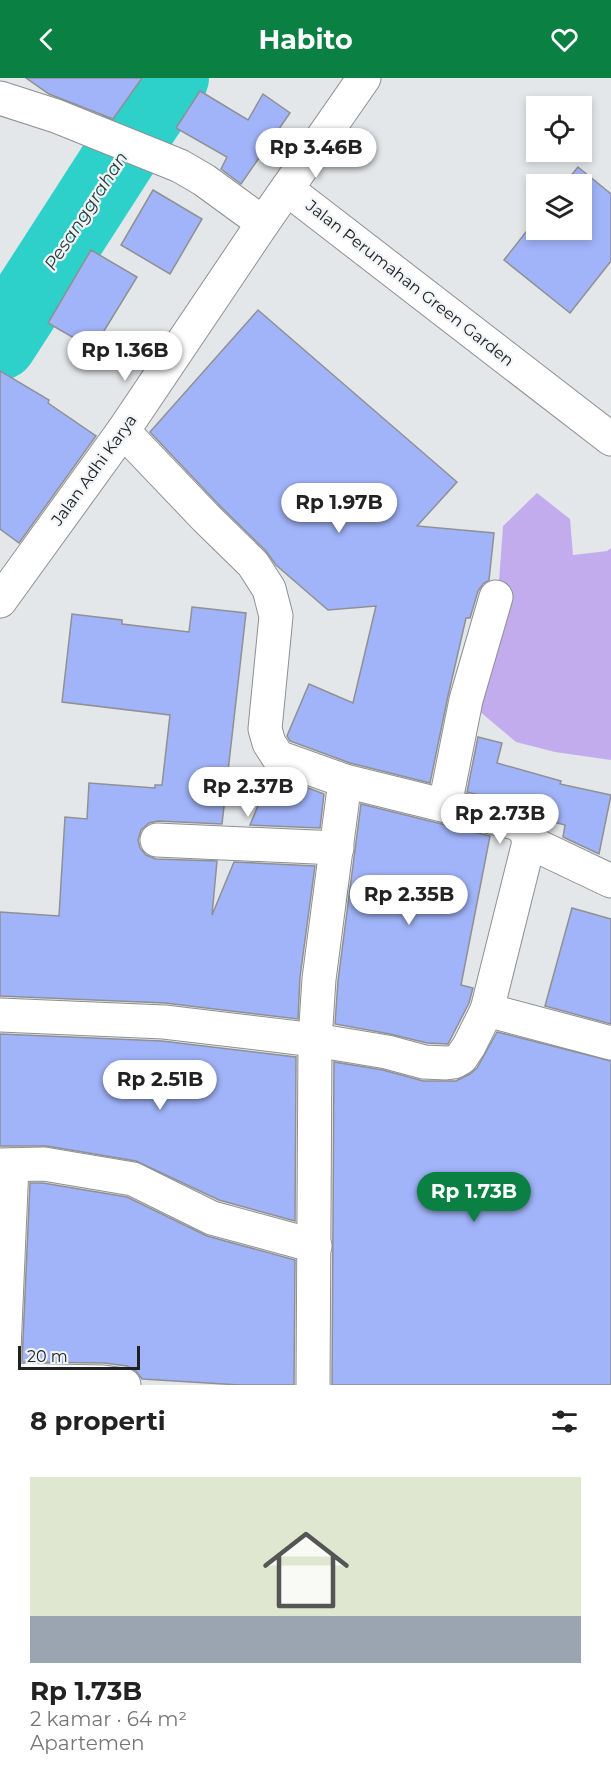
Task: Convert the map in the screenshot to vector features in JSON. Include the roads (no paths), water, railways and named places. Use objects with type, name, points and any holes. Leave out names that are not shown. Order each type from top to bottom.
[{"type":"street","points":[[287,189],[364,78]]},
{"type":"street","points":[[0,98],[56,116],[180,166],[204,180],[263,223]]},
{"type":"street","name":"Jalan Adhi Karya","points":[[0,601],[123,431],[287,189]]},
{"type":"street","name":"Jalan Perumahan Green Garden","points":[[287,189],[611,439]]},
{"type":"street","points":[[0,1015],[164,1022],[315,1040],[387,1052],[424,1062],[454,1062],[461,1058],[470,1046],[487,1010],[529,842],[525,829],[520,825],[345,781],[278,757],[269,743],[265,729],[276,616],[269,589],[253,564],[123,431]]},
{"type":"street","points":[[445,806],[466,700],[496,597]]},
{"type":"street","points":[[313,1385],[315,1040],[319,979],[345,781]]},
{"type":"street","points":[[157,840],[338,848]]},
{"type":"street","points":[[529,842],[611,881]]},
{"type":"street","points":[[487,1010],[611,1043]]},
{"type":"street","points":[[124,1385],[103,1382],[8,1380],[3,1373],[6,1165],[44,1164],[133,1179],[212,1218],[315,1246]]},
{"type":"waterway","name":"Pesanggrahan","points":[[0,343],[172,78]]}]
